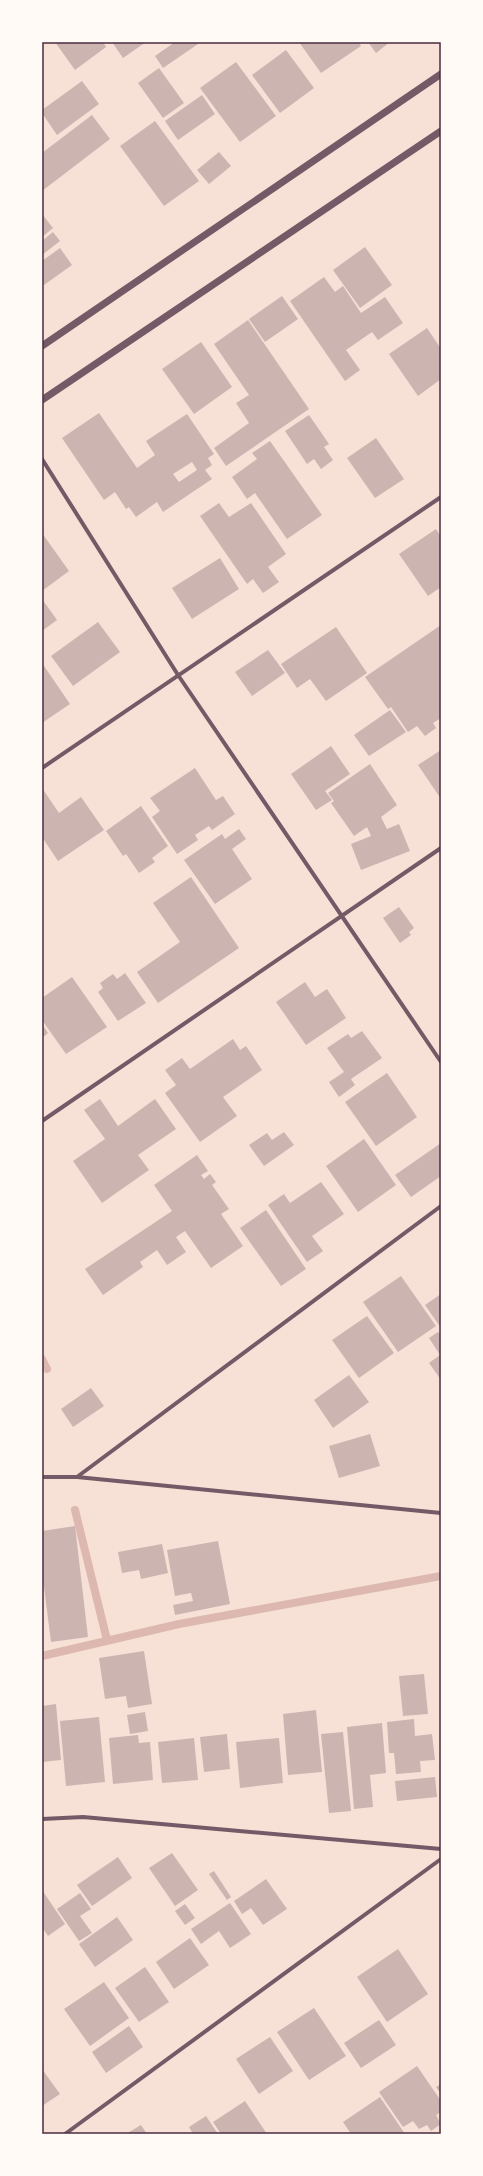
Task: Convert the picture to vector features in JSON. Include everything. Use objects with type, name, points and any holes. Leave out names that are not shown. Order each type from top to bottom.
[{"type":"street","points":[[42,346],[441,74]]},
{"type":"street","points":[[42,400],[441,131]]},
{"type":"street","points":[[42,459],[178,675],[441,1062]]},
{"type":"street","points":[[42,768],[441,497]]},
{"type":"street","points":[[42,1121],[441,848]]},
{"type":"street","points":[[77,1477],[441,1206]]},
{"type":"street","points":[[42,1477],[77,1477],[441,1513]]},
{"type":"street","points":[[42,1819],[83,1817],[441,1849]]},
{"type":"street","points":[[65,2134],[441,1859]]},
{"type":"building","points":[[55,42],[103,42],[106,47],[75,70]]},
{"type":"building","points":[[112,42],[146,42],[123,58]]},
{"type":"building","points":[[175,42],[197,42],[198,44],[163,68],[155,56]]},
{"type":"building","points":[[299,42],[359,42],[361,46],[321,73]]},
{"type":"building","points":[[368,42],[390,42],[376,53]]},
{"type":"building","points":[[286,50],[314,88],[280,113],[252,75]]},
{"type":"building","points":[[236,62],[276,116],[240,142],[200,88]]},
{"type":"building","points":[[159,68],[184,103],[163,118],[138,83]]},
{"type":"building","points":[[82,81],[99,104],[57,135],[42,113],[42,110]]},
{"type":"building","points":[[202,95],[215,114],[178,140],[165,121]]},
{"type":"building","points":[[92,115],[110,139],[42,191],[42,153]]},
{"type":"building","points":[[155,121],[199,181],[164,206],[120,146]]},
{"type":"building","points":[[219,152],[231,166],[209,184],[197,170]]},
{"type":"building","points":[[42,214],[53,228],[42,237]]},
{"type":"building","points":[[53,232],[60,241],[42,255],[42,241]]},
{"type":"building","points":[[365,247],[392,285],[360,308],[333,270]]},
{"type":"building","points":[[60,248],[72,265],[44,285],[42,282],[42,261]]},
{"type":"building","points":[[324,277],[335,292],[343,286],[361,313],[385,297],[403,323],[378,340],[372,332],[346,350],[360,370],[345,381],[290,301]]},
{"type":"building","points":[[282,296],[298,319],[265,342],[249,319]]},
{"type":"building","points":[[248,320],[309,409],[226,466],[214,448],[249,423],[236,403],[249,395],[214,344]]},
{"type":"building","points":[[427,328],[441,349],[441,379],[418,396],[389,354]]},
{"type":"building","points":[[201,342],[232,387],[194,414],[162,369]]},
{"type":"building","points":[[99,413],[137,468],[155,455],[146,441],[187,414],[214,454],[208,458],[212,465],[205,470],[212,479],[163,512],[157,502],[136,517],[129,507],[126,509],[115,492],[104,500],[62,438]],"holes":[[[192,462],[197,470],[179,482],[173,474]]]},
{"type":"building","points":[[309,415],[329,444],[324,447],[333,460],[321,469],[314,459],[307,464],[285,431]]},
{"type":"building","points":[[376,438],[404,479],[375,498],[347,458]]},
{"type":"building","points":[[270,441],[322,515],[287,539],[255,493],[247,499],[232,477],[257,459],[252,453]]},
{"type":"building","points":[[219,503],[229,517],[251,503],[286,554],[268,567],[279,582],[263,593],[253,579],[247,584],[200,516]]},
{"type":"building","points":[[436,529],[441,537],[441,587],[428,596],[399,554]]},
{"type":"building","points":[[42,533],[69,571],[42,591]]},
{"type":"building","points":[[220,558],[239,589],[192,619],[172,588]]},
{"type":"building","points":[[42,599],[57,620],[42,631]]},
{"type":"building","points":[[98,622],[120,652],[73,686],[51,656]]},
{"type":"building","points":[[441,625],[441,718],[433,723],[436,728],[425,736],[417,726],[408,732],[391,707],[388,709],[365,677]]},
{"type":"building","points":[[336,627],[367,673],[326,701],[310,679],[297,688],[281,664]]},
{"type":"building","points":[[268,650],[285,673],[252,696],[235,672]]},
{"type":"building","points":[[42,663],[70,704],[42,723]]},
{"type":"building","points":[[390,710],[406,732],[369,756],[354,735]]},
{"type":"building","points":[[331,746],[350,774],[325,791],[332,800],[316,810],[291,774]]},
{"type":"building","points":[[441,750],[441,799],[418,765]]},
{"type":"building","points":[[370,764],[397,805],[381,817],[387,829],[399,824],[410,851],[361,870],[351,844],[371,836],[367,827],[354,836],[331,803],[334,801],[328,793]]},
{"type":"building","points":[[195,768],[216,800],[223,796],[235,814],[212,830],[209,826],[195,835],[198,840],[177,854],[152,817],[160,811],[150,798]]},
{"type":"building","points":[[42,788],[59,813],[81,797],[104,830],[58,861],[42,837]]},
{"type":"building","points":[[141,806],[168,846],[152,858],[155,862],[139,873],[126,854],[123,856],[106,831]]},
{"type":"building","points":[[239,829],[246,839],[232,849],[252,879],[215,904],[184,860],[222,834],[225,839]]},
{"type":"building","points":[[191,877],[239,948],[158,1003],[137,972],[180,942],[153,903]]},
{"type":"building","points":[[399,907],[414,928],[409,932],[411,935],[400,943],[383,918]]},
{"type":"building","points":[[125,973],[146,1003],[118,1021],[98,992],[103,988],[100,983],[113,974],[117,979]]},
{"type":"building","points":[[72,977],[107,1027],[66,1054],[42,1020],[42,998]]},
{"type":"building","points":[[305,982],[315,997],[327,989],[346,1018],[306,1045],[276,1002]]},
{"type":"building","points":[[42,1024],[48,1033],[42,1038]]},
{"type":"building","points":[[362,1031],[382,1058],[351,1079],[355,1085],[339,1097],[329,1082],[344,1072],[327,1048],[348,1034],[351,1038]]},
{"type":"building","points":[[233,1039],[240,1050],[246,1046],[262,1070],[223,1097],[237,1116],[200,1142],[165,1093],[176,1085],[165,1070],[182,1058],[190,1069]]},
{"type":"building","points":[[387,1073],[417,1117],[376,1146],[345,1102]]},
{"type":"building","points":[[100,1099],[118,1126],[155,1099],[176,1129],[138,1155],[149,1170],[102,1203],[73,1161],[105,1139],[84,1110]]},
{"type":"building","points":[[284,1132],[294,1145],[264,1166],[249,1145],[267,1133],[272,1140]]},
{"type":"building","points":[[364,1139],[396,1185],[358,1212],[326,1166]]},
{"type":"building","points":[[441,1143],[441,1176],[411,1197],[395,1175]]},
{"type":"building","points":[[197,1155],[208,1171],[201,1175],[204,1179],[210,1174],[216,1182],[212,1185],[229,1209],[221,1214],[243,1246],[211,1268],[185,1231],[176,1237],[186,1252],[167,1265],[157,1250],[140,1262],[143,1267],[103,1295],[85,1269],[172,1211],[154,1185]]},
{"type":"building","points":[[321,1182],[344,1214],[312,1236],[323,1251],[307,1262],[268,1205],[284,1194],[290,1203]]},
{"type":"building","points":[[266,1210],[306,1269],[281,1286],[240,1228]]},
{"type":"building","points":[[401,1276],[436,1326],[398,1352],[363,1302]]},
{"type":"building","points":[[441,1294],[441,1328],[425,1305]]},
{"type":"building","points":[[367,1316],[394,1353],[359,1378],[332,1340]]},
{"type":"building","points":[[438,1332],[441,1335],[441,1380],[429,1363],[440,1355],[429,1338]]},
{"type":"building","points":[[349,1375],[369,1402],[333,1428],[314,1400]]},
{"type":"building","points":[[91,1388],[104,1406],[73,1427],[61,1409]]},
{"type":"building","points":[[370,1434],[380,1466],[339,1478],[329,1446]]},
{"type":"building","points":[[75,1526],[88,1637],[51,1642],[42,1571],[42,1531]]},
{"type":"building","points":[[218,1541],[230,1604],[175,1615],[173,1605],[193,1601],[191,1593],[175,1596],[167,1550]]},
{"type":"building","points":[[162,1544],[168,1573],[141,1579],[139,1570],[122,1573],[118,1552]]},
{"type":"building","points":[[144,1651],[152,1704],[128,1708],[126,1696],[105,1699],[99,1658]]},
{"type":"building","points":[[424,1674],[428,1714],[403,1716],[399,1676]]},
{"type":"building","points":[[56,1704],[61,1760],[42,1762],[42,1706]]},
{"type":"building","points":[[316,1710],[322,1772],[288,1775],[283,1714]]},
{"type":"building","points":[[145,1712],[148,1731],[130,1734],[127,1715]]},
{"type":"building","points":[[99,1717],[105,1782],[66,1786],[60,1721]]},
{"type":"building","points":[[414,1719],[415,1736],[432,1734],[435,1760],[420,1761],[421,1772],[396,1774],[394,1753],[389,1753],[387,1722]]},
{"type":"building","points":[[382,1723],[386,1773],[370,1775],[373,1807],[354,1809],[347,1727]]},
{"type":"building","points":[[343,1732],[351,1811],[329,1813],[321,1734]]},
{"type":"building","points":[[227,1734],[230,1769],[204,1772],[200,1737]]},
{"type":"building","points":[[138,1735],[139,1743],[150,1742],[153,1780],[113,1784],[109,1738]]},
{"type":"building","points":[[194,1738],[198,1780],[162,1783],[158,1742]]},
{"type":"building","points":[[279,1738],[283,1783],[240,1788],[236,1742]]},
{"type":"building","points":[[435,1777],[437,1797],[397,1801],[395,1781]]},
{"type":"building","points":[[172,1853],[198,1890],[175,1906],[149,1868]]},
{"type":"building","points":[[118,1857],[132,1878],[92,1906],[77,1885]]},
{"type":"building","points":[[214,1871],[231,1897],[227,1900],[209,1874]]},
{"type":"building","points":[[266,1879],[287,1909],[263,1925],[251,1908],[242,1914],[234,1901]]},
{"type":"building","points":[[42,1890],[65,1924],[48,1936],[42,1927]]},
{"type":"building","points":[[80,1893],[91,1909],[80,1916],[92,1933],[79,1941],[57,1909]]},
{"type":"building","points":[[230,1903],[251,1934],[230,1948],[219,1931],[201,1944],[191,1929]]},
{"type":"building","points":[[185,1904],[195,1918],[185,1925],[175,1911]]},
{"type":"building","points":[[117,1917],[133,1940],[95,1967],[79,1944]]},
{"type":"building","points":[[190,1938],[209,1965],[174,1989],[156,1962]]},
{"type":"building","points":[[398,1949],[428,1994],[387,2022],[357,1977]]},
{"type":"building","points":[[145,1967],[169,2002],[139,2022],[115,1988]]},
{"type":"building","points":[[104,1982],[129,2018],[90,2046],[64,2009]]},
{"type":"building","points":[[314,2008],[346,2056],[309,2080],[277,2032]]},
{"type":"building","points":[[379,2020],[396,2045],[361,2068],[344,2043]]},
{"type":"building","points":[[129,2026],[143,2047],[106,2073],[92,2052]]},
{"type":"building","points":[[270,2037],[293,2071],[259,2094],[236,2059]]},
{"type":"building","points":[[417,2066],[441,2101],[441,2112],[436,2115],[441,2124],[431,2131],[427,2125],[419,2129],[413,2121],[403,2127],[379,2092]]},
{"type":"building","points":[[42,2069],[60,2094],[42,2106]]},
{"type":"building","points":[[441,2084],[441,2094],[436,2087]]},
{"type":"building","points":[[380,2097],[405,2134],[351,2134],[343,2122]]},
{"type":"building","points":[[245,2101],[267,2134],[221,2134],[213,2122]]},
{"type":"building","points":[[206,2116],[218,2134],[193,2134],[189,2127]]},
{"type":"building","points":[[141,2125],[147,2134],[126,2134]]},
{"type":"waterway","points":[[42,1359],[47,1369]]},
{"type":"waterway","points":[[75,1510],[107,1640]]},
{"type":"waterway","points":[[42,1656],[179,1624],[441,1576]]}]
